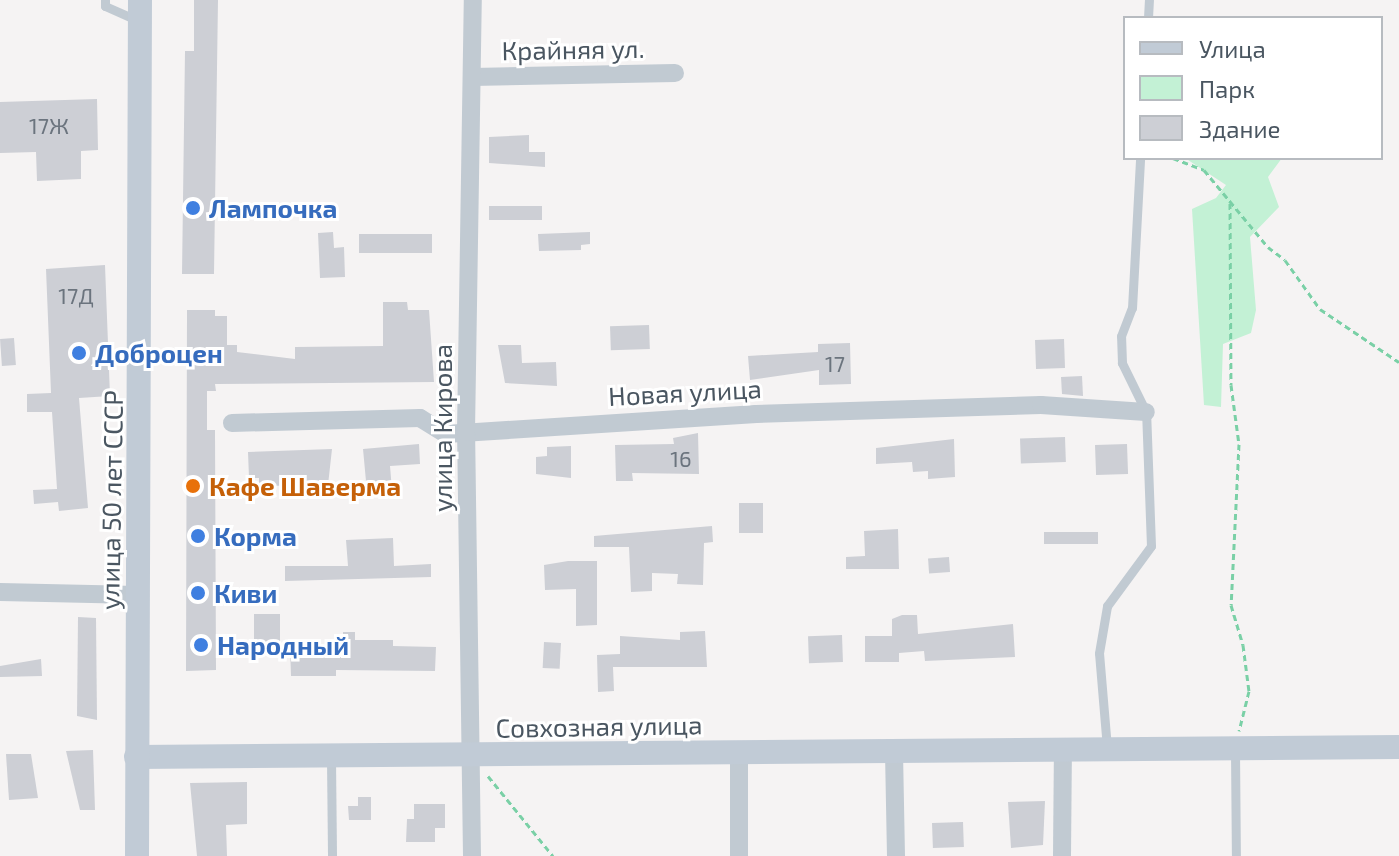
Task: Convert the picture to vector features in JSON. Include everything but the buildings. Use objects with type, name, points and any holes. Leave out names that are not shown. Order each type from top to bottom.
[{"type":"main road","name":"улица 50 лет СССР","points":[[137,856],[140,11]]},
{"type":"main road","name":"Совхозная улица","points":[[136,757],[331,755],[474,763],[739,752],[1399,747]]},
{"type":"street","name":"улица Кирова","points":[[472,856],[474,763],[466,432],[473,0]]},
{"type":"street","name":"Крайняя ул.","points":[[472,77],[675,73]]},
{"type":"street","name":"Новая улица","points":[[232,423],[420,418],[446,434],[756,414],[1025,406],[1146,412]]},
{"type":"street","points":[[0,592],[137,595]]},
{"type":"street","points":[[1062,856],[1063,748]]},
{"type":"street","points":[[739,752],[739,856]]},
{"type":"street","points":[[894,752],[896,856]]},
{"type":"lane","points":[[105,0],[105,6],[140,11]]},
{"type":"lane","points":[[1107,748],[1099,653],[1107,606],[1151,546],[1146,412],[1122,363],[1121,336],[1132,308],[1140,160]]},
{"type":"lane","points":[[1235,748],[1236,856]]},
{"type":"lane","points":[[331,755],[332,856]]},
{"type":"path","points":[[1178,160],[1204,170],[1230,203],[1285,260],[1320,309],[1399,362]]},
{"type":"path","points":[[1230,203],[1231,385],[1239,444],[1231,605],[1243,645],[1249,691],[1235,748]]},
{"type":"path","points":[[474,763],[493,778],[553,856]]},
{"type":"green space","points":[[1188,160],[1281,160],[1268,177],[1279,207],[1250,237],[1256,310],[1251,333],[1223,344],[1221,407],[1204,405],[1192,209],[1216,198],[1226,185]]},
{"type":"place","name":"Лампочка","points":[[193,208]]},
{"type":"place","name":"Доброцен","points":[[79,353]]},
{"type":"place","name":"Кафе Шаверма","points":[[193,486]]},
{"type":"place","name":"Корма","points":[[198,536]]},
{"type":"place","name":"Киви","points":[[198,593]]},
{"type":"place","name":"Народный","points":[[201,645]]}]
